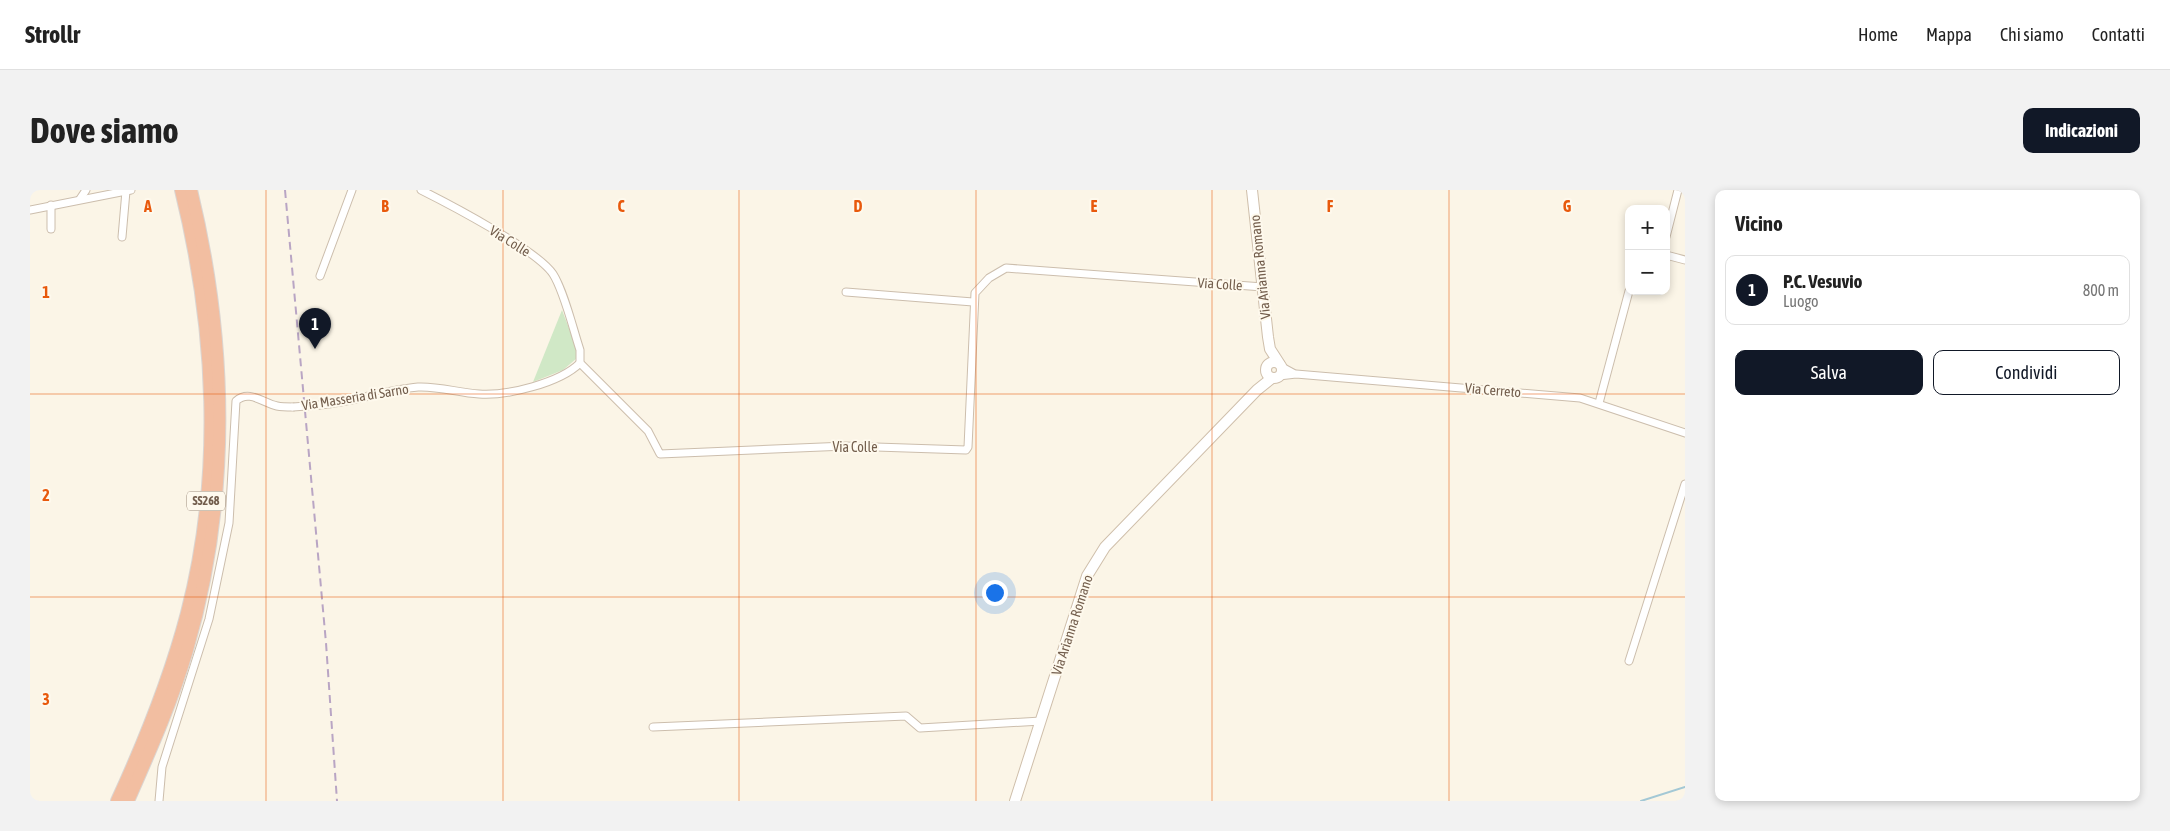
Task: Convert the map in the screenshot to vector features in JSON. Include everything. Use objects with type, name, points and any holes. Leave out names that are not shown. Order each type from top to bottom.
[{"type":"highway","name":"SS268","points":[[117,801],[154,716],[177,649],[195,577],[207,499],[211,408],[208,348],[201,285],[181,190]]},
{"type":"highway","name":"SS268","points":[[128,801],[163,719],[187,650],[204,579],[217,499],[220,416],[217,340],[207,264],[191,190]]},
{"type":"street","points":[[80,199],[86,190]]},
{"type":"street","points":[[30,210],[129,190],[122,237]]},
{"type":"street","points":[[320,276],[352,190]]},
{"type":"street","name":"Via Colle","points":[[421,190],[534,256],[551,272],[580,350],[580,363],[648,431],[660,454],[846,446],[962,452],[968,447],[974,293],[982,284],[1006,268],[1263,287]]},
{"type":"street","name":"Via Arianna Romano","points":[[1015,801],[1086,576],[1092,564],[1105,547],[1257,390],[1274,370],[1269,343],[1252,190]]},
{"type":"street","points":[[1670,221],[1678,190]]},
{"type":"street","points":[[51,205],[51,229]]},
{"type":"street","points":[[1670,256],[1685,260]]},
{"type":"street","points":[[846,292],[973,302]]},
{"type":"street","points":[[1599,403],[1628,295]]},
{"type":"street","name":"Via Masseria di Sarno","points":[[159,801],[162,767],[209,620],[229,523],[236,401],[244,396],[250,396],[276,406],[293,408],[420,387],[476,394],[508,393],[549,380],[571,370],[580,363]]},
{"type":"street","name":"Via Cerreto","points":[[1274,370],[1296,374],[1580,398],[1685,433]]},
{"type":"street","points":[[1629,661],[1685,484]]},
{"type":"street","points":[[653,727],[906,716],[920,728],[1041,721]]},
{"type":"green space","points":[[562,310],[576,347],[577,358],[563,370],[533,382]]},
{"type":"waterway","points":[[1641,801],[1685,787]]},
{"type":"railway","points":[[285,190],[326,643],[337,801]]},
{"type":"place","name":"P.C. Vesuvio","points":[[315,349]]}]
